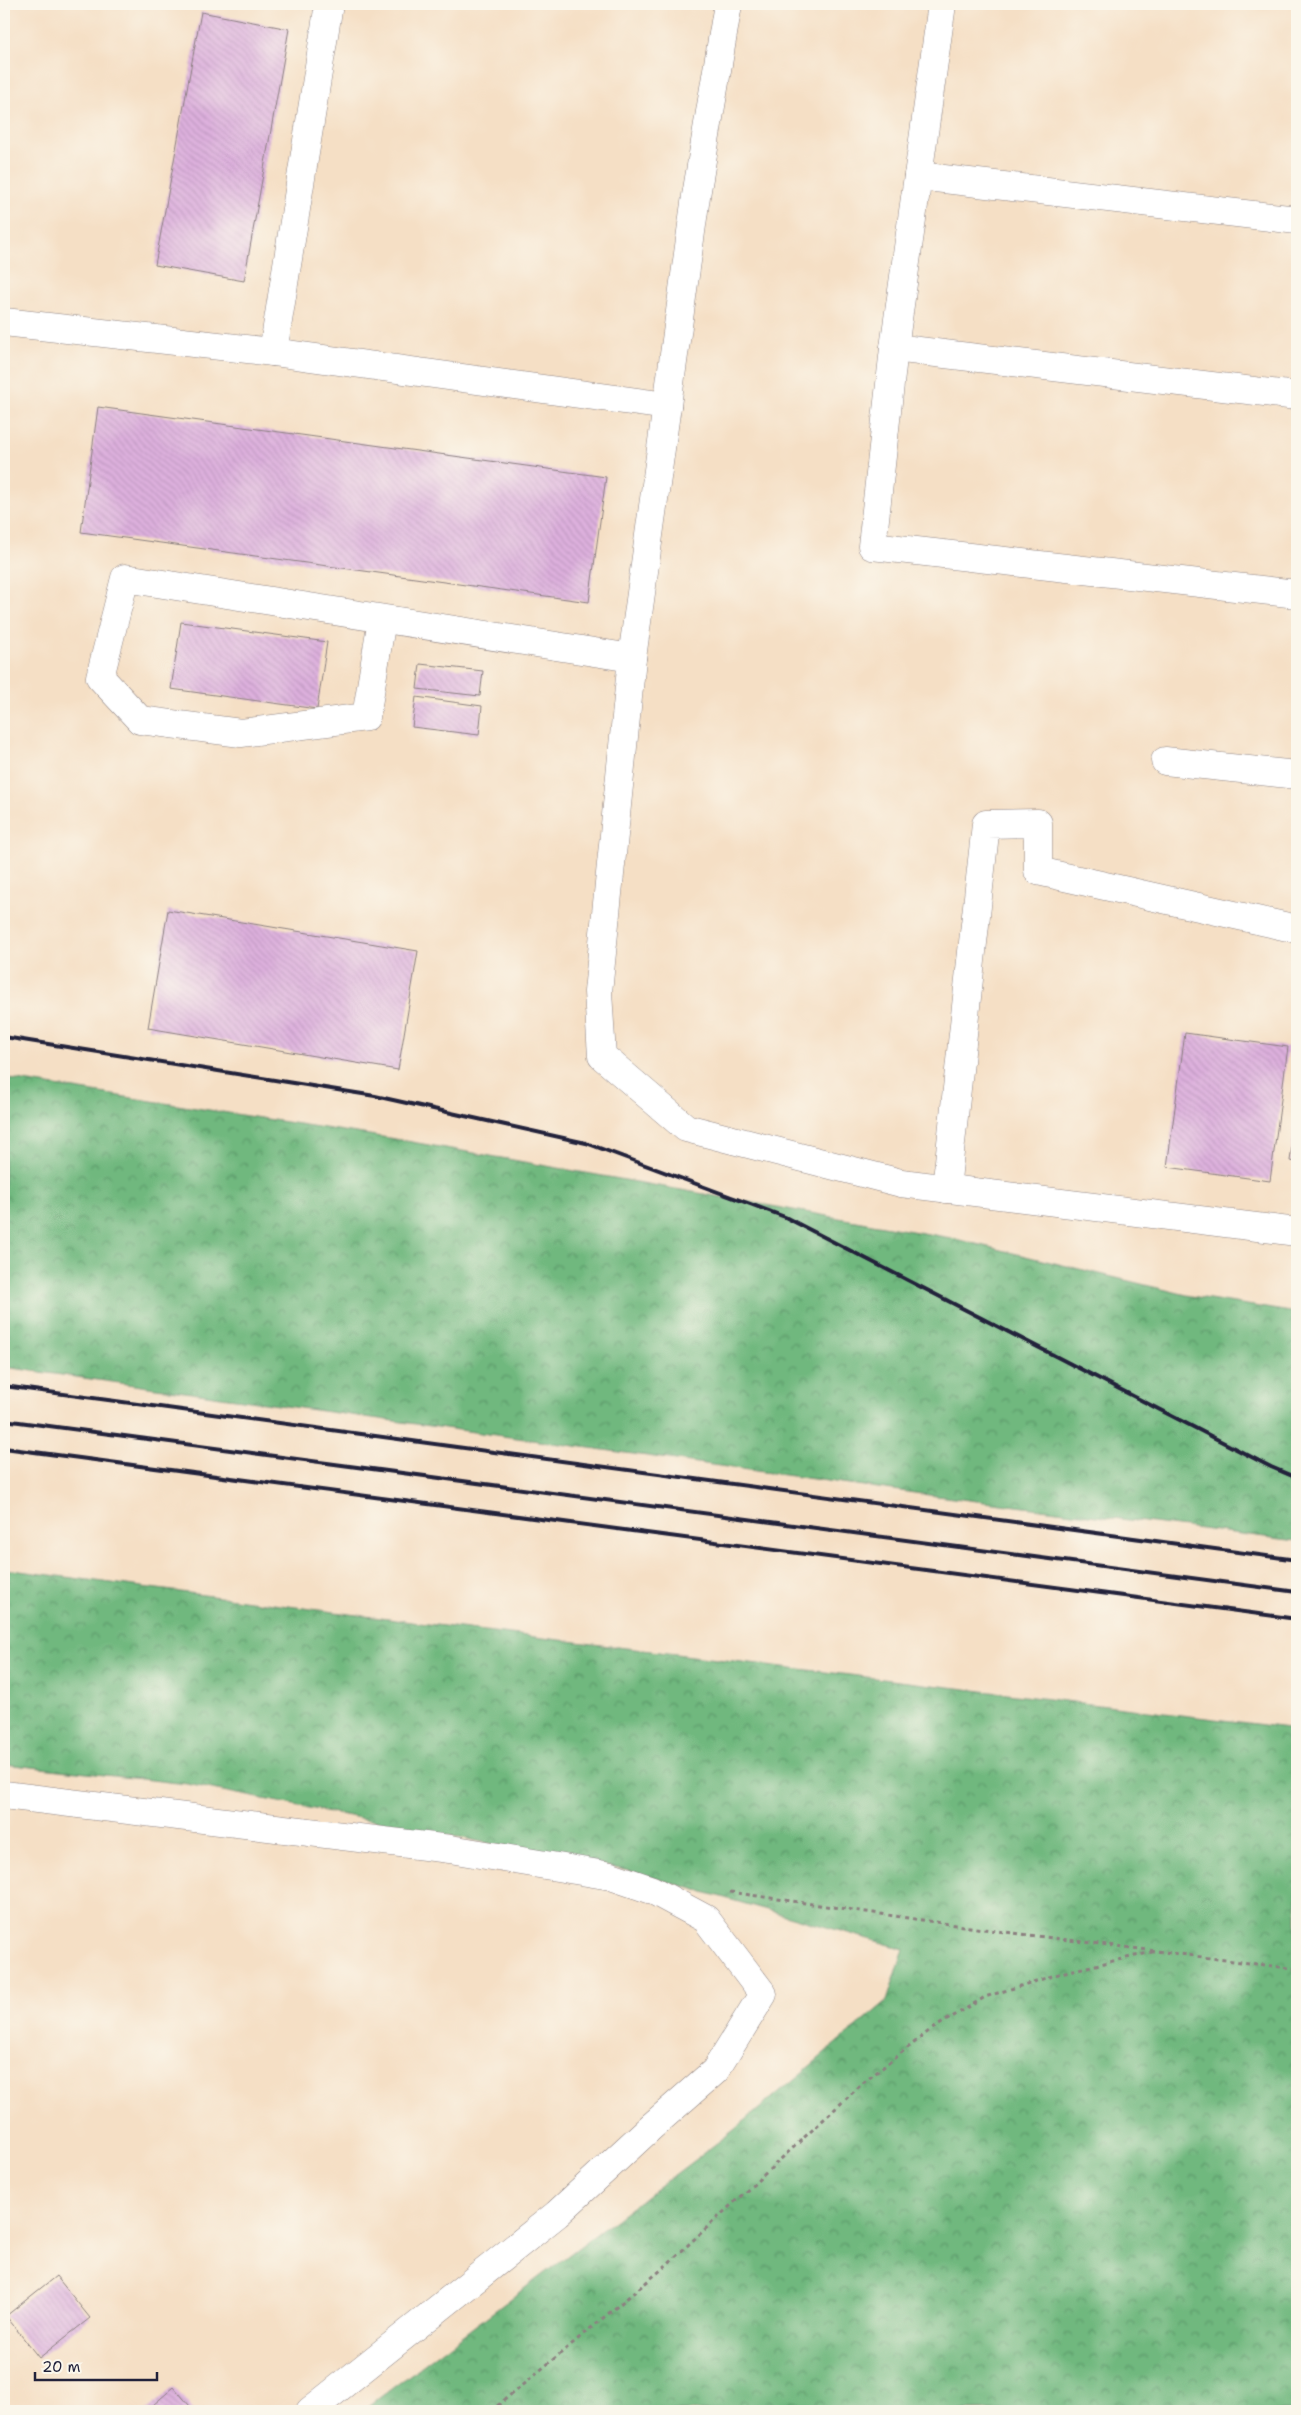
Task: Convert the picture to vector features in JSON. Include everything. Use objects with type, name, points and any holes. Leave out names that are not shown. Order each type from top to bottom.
[{"type":"lane","points":[[273,352],[329,4]]},
{"type":"lane","points":[[728,4],[696,196],[632,658],[598,992],[602,1056],[686,1128],[901,1183],[1297,1232]]},
{"type":"lane","points":[[942,4],[894,348],[872,546],[1297,594]]},
{"type":"lane","points":[[918,176],[1297,220]]},
{"type":"lane","points":[[4,322],[273,352],[666,406]]},
{"type":"lane","points":[[894,348],[1297,396]]},
{"type":"lane","points":[[382,618],[366,717],[242,733],[140,720],[100,677],[125,578],[382,618],[632,658]]},
{"type":"lane","points":[[1165,761],[1297,775]]},
{"type":"lane","points":[[946,1189],[986,824],[1038,823],[1038,871],[1297,929]]},
{"type":"lane","points":[[4,1794],[450,1849],[611,1876],[652,1890],[706,1919],[763,1994],[715,2071],[557,2214],[310,2411]]},
{"type":"path","points":[[724,1892],[1297,1969]]},
{"type":"path","points":[[491,2411],[661,2270],[863,2083],[929,2031],[985,1997],[1065,1972],[1157,1951]]},
{"type":"green space","points":[[4,1078],[395,1139],[951,1238],[1191,1296],[1297,1313],[1297,1541],[929,1495],[4,1367]]},
{"type":"green space","points":[[4,1569],[419,1623],[1297,1729],[1297,2411],[362,2411],[734,2130],[887,2001],[904,1949],[630,1871],[187,1784],[4,1764]]},
{"type":"building","points":[[201,12],[289,29],[244,281],[155,265]]},
{"type":"building","points":[[98,407],[606,477],[589,602],[81,532]]},
{"type":"building","points":[[181,622],[327,642],[317,709],[171,689]]},
{"type":"building","points":[[420,664],[483,671],[480,696],[417,689]]},
{"type":"building","points":[[416,697],[482,706],[479,735],[412,727]]},
{"type":"building","points":[[168,910],[418,951],[398,1070],[148,1028]]},
{"type":"building","points":[[1185,1033],[1288,1047],[1270,1181],[1167,1167]]},
{"type":"building","points":[[1297,1117],[1297,1162],[1290,1161]]},
{"type":"building","points":[[56,2276],[90,2318],[39,2358],[6,2316]]},
{"type":"building","points":[[174,2387],[194,2411],[146,2411]]},
{"type":"railway","points":[[4,1037],[375,1096],[586,1143],[785,1217],[1271,1467],[1297,1478]]},
{"type":"railway","points":[[4,1386],[1297,1560]]},
{"type":"railway","points":[[4,1420],[1297,1592]]},
{"type":"railway","points":[[4,1448],[1297,1619]]}]
